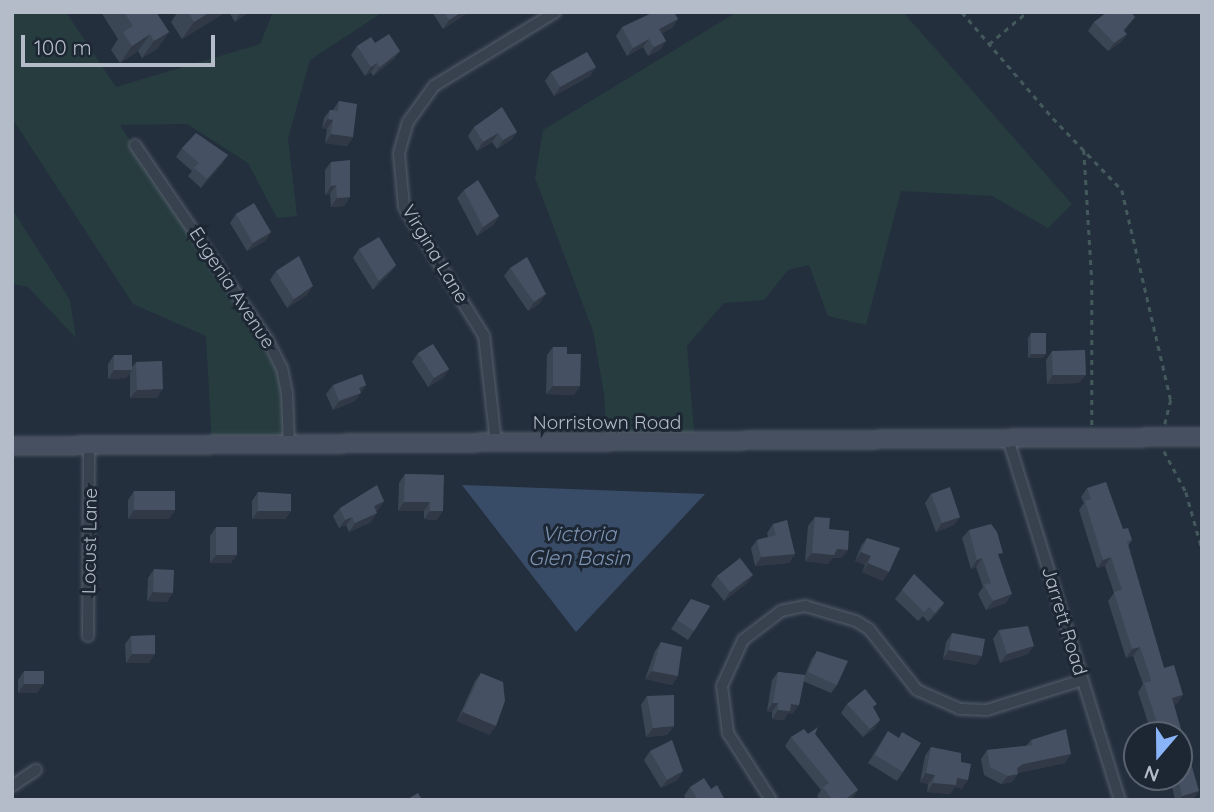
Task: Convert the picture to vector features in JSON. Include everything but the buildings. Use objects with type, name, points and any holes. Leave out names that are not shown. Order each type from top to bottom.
[{"type":"main road","name":"Norristown Road","points":[[12,446],[1009,442],[1202,437]]},
{"type":"street","name":"Virgina Lane","points":[[496,444],[484,336],[404,207],[399,153],[414,110],[434,86],[555,12]]},
{"type":"street","name":"Eugenia Avenue","points":[[135,145],[268,341],[282,368],[287,394],[289,446]]},
{"type":"street","name":"Jarrett Road","points":[[1009,442],[1120,800]]},
{"type":"street","name":"Locust Lane","points":[[88,636],[89,447]]},
{"type":"street","points":[[771,800],[728,733],[722,686],[743,640],[781,611],[805,606],[856,621],[869,629],[917,690],[960,709],[987,710],[1082,680]]},
{"type":"street","points":[[12,786],[36,770]]},
{"type":"path","points":[[962,12],[1084,150],[1116,182],[1125,198],[1171,400],[1164,438],[1164,457],[1186,492],[1202,549]]},
{"type":"path","points":[[989,44],[1027,12]]},
{"type":"path","points":[[1084,150],[1092,280],[1092,431]]},
{"type":"green space","points":[[12,12],[66,12],[116,87],[260,44],[273,12],[383,12],[310,60],[288,138],[297,216],[277,218],[248,163],[187,124],[120,125],[285,383],[283,446],[212,446],[206,336],[133,304],[12,118]]},
{"type":"green space","points":[[737,12],[903,12],[1072,204],[1048,228],[992,196],[901,191],[866,325],[828,316],[809,265],[788,270],[764,300],[724,303],[687,346],[695,443],[607,444],[604,394],[593,331],[535,178],[543,130]]},
{"type":"green space","points":[[12,209],[70,300],[76,338],[28,287],[12,284]]},
{"type":"water","name":"Victoria Glen Basin","points":[[462,485],[705,494],[576,632]]}]
